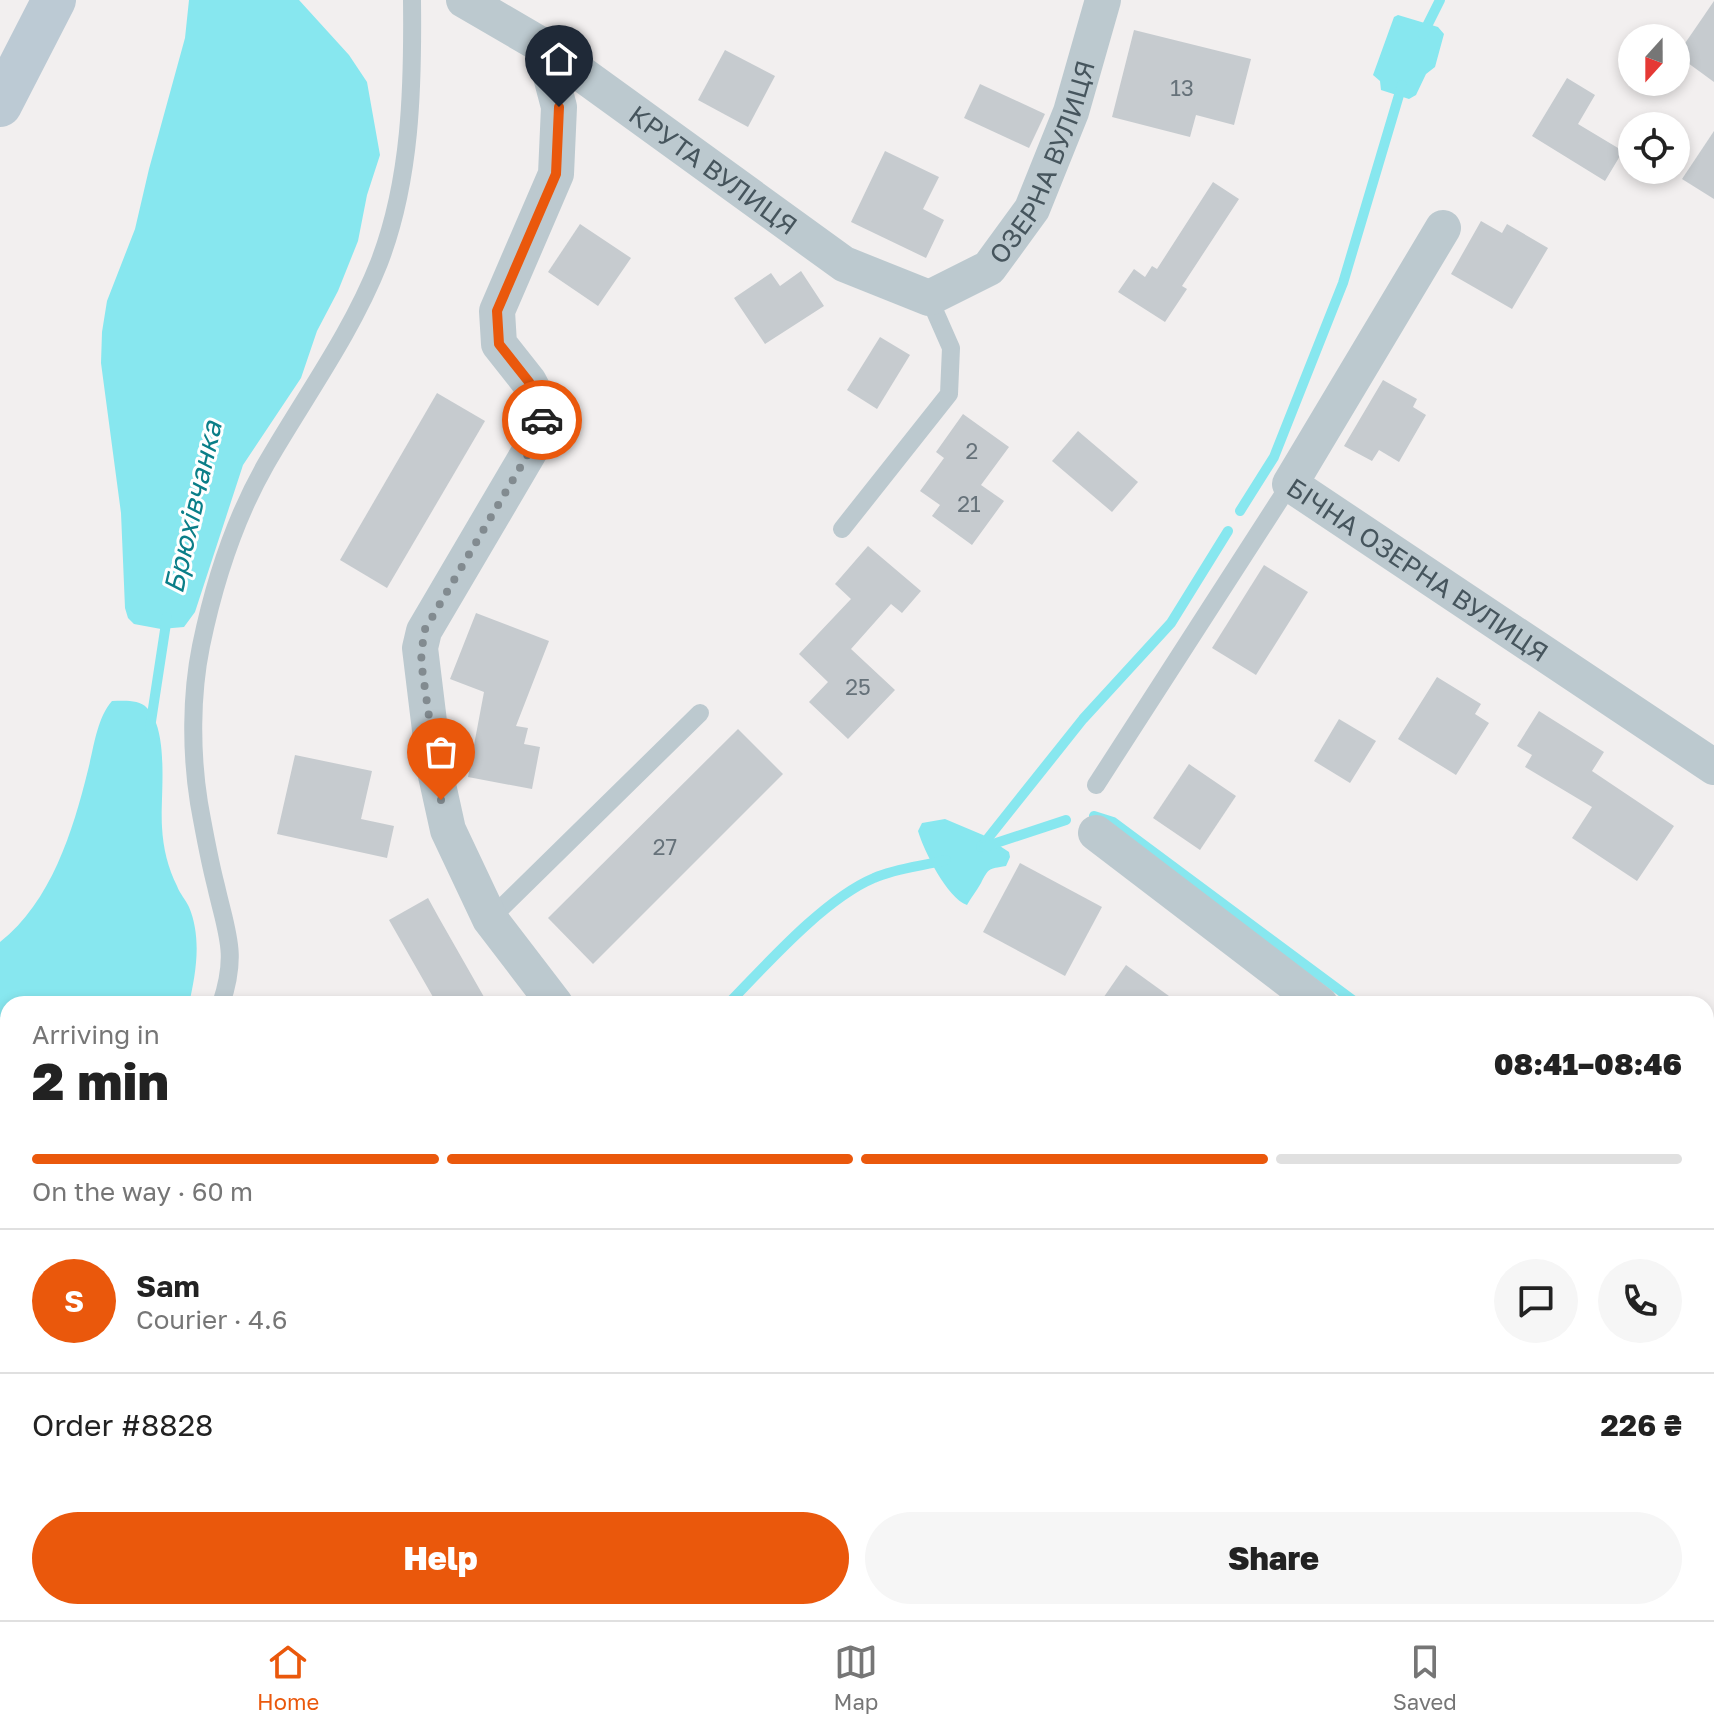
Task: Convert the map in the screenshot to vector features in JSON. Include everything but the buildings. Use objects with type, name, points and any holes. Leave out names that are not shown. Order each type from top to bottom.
[{"type":"main road","points":[[0,105],[54,0]]},
{"type":"street","name":"КРУТА ВУЛИЦЯ","points":[[464,0],[543,46],[844,264],[929,298]]},
{"type":"street","name":"ОЗЕРНА ВУЛИЦЯ","points":[[929,298],[989,268],[1032,209],[1071,112],[1103,0]]},
{"type":"street","points":[[543,46],[559,107],[556,174],[497,311],[499,344],[529,382],[543,409],[541,432],[424,631],[420,648],[435,771],[448,830],[490,919],[549,996]]},
{"type":"street","name":"БІЧНА ОЗЕРНА ВУЛИЦЯ","points":[[1443,228],[1290,484],[1714,767]]},
{"type":"street","points":[[1096,833],[1310,996]]},
{"type":"lane","points":[[224,996],[229,981],[229,932],[216,889],[199,800],[194,721],[200,649],[216,583],[237,523],[265,467],[355,314],[379,262],[395,208],[406,154],[411,100],[412,0]]},
{"type":"lane","points":[[842,529],[949,394],[951,348],[929,298]]},
{"type":"lane","points":[[1096,785],[1290,484]]},
{"type":"lane","points":[[490,919],[700,713]]},
{"type":"water","points":[[189,0],[299,0],[349,55],[367,82],[380,155],[367,195],[358,241],[338,291],[317,331],[301,378],[243,465],[195,612],[184,627],[161,629],[134,624],[125,608],[121,513],[101,363],[102,332],[107,301],[135,229],[185,38]]},
{"type":"water","points":[[1398,15],[1438,27],[1444,34],[1435,67],[1426,74],[1416,95],[1409,99],[1381,90],[1380,81],[1373,75],[1394,17]]},
{"type":"water","points":[[112,701],[140,703],[154,718],[159,732],[165,850],[174,879],[189,907],[197,943],[191,996],[0,996],[0,942],[33,907],[58,864],[75,817],[99,724]]},
{"type":"water","points":[[945,819],[983,835],[1009,852],[1006,866],[988,872],[967,905],[959,901],[944,884],[918,831],[922,823]]},
{"type":"waterway","points":[[1423,34],[1440,0]]},
{"type":"waterway","points":[[1240,511],[1274,457],[1343,283],[1402,85]]},
{"type":"waterway","points":[[981,847],[1083,719],[1171,623],[1228,531]]},
{"type":"waterway","name":"Брюхівчанка","points":[[150,728],[167,617]]},
{"type":"waterway","points":[[1094,816],[1113,822],[1347,996]]},
{"type":"waterway","points":[[984,847],[1066,820]]},
{"type":"waterway","points":[[736,996],[796,934],[855,888],[891,872],[946,860]]},
{"type":"way so far","points":[[441,800],[421,661],[424,631],[541,432],[542,420]]},
{"type":"route","points":[[542,420],[543,409],[529,382],[499,344],[497,311],[556,174],[559,107]]}]
